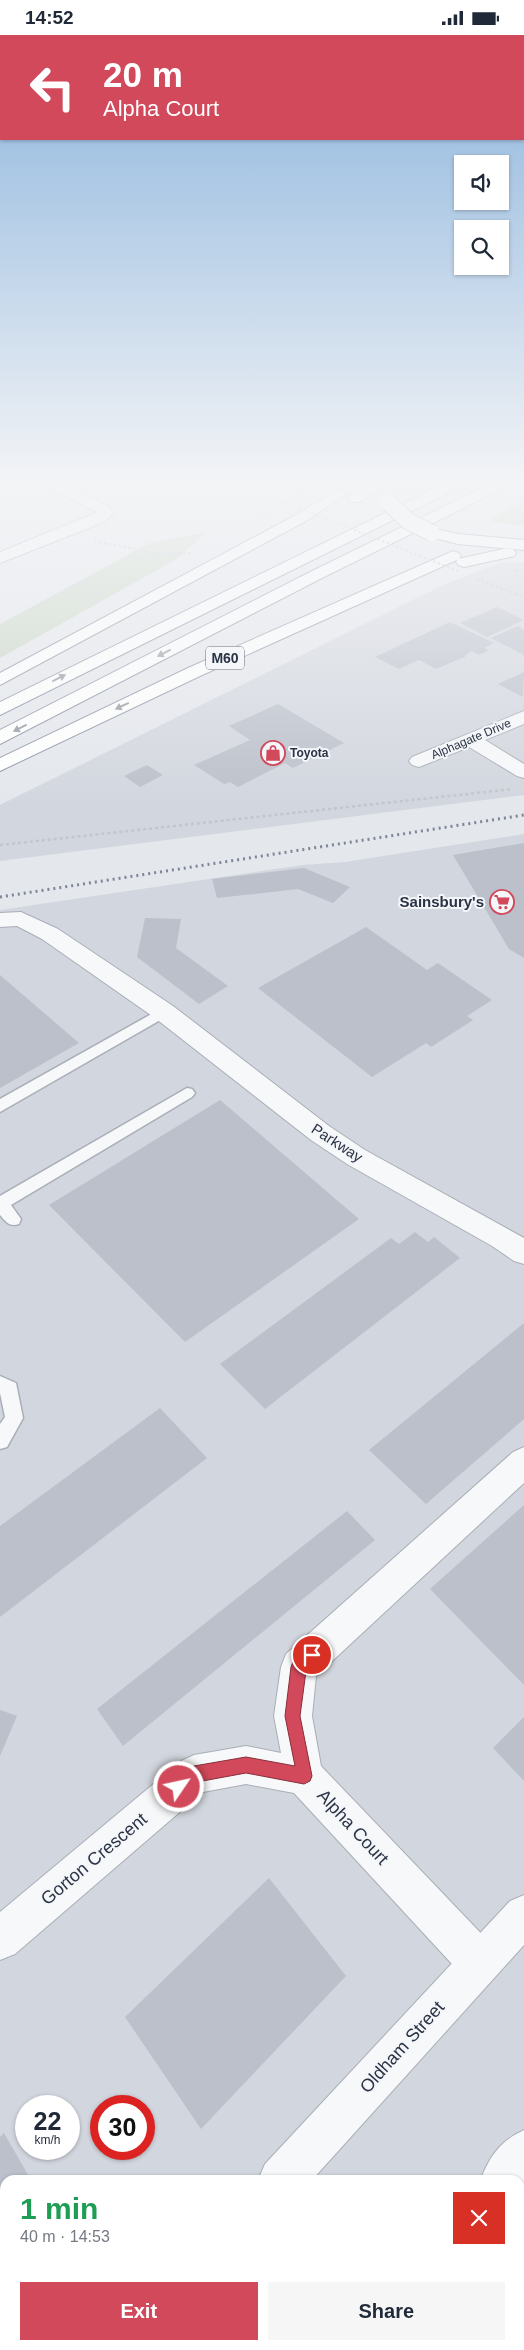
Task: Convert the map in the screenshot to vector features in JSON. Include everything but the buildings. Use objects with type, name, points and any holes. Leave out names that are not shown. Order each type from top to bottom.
[{"type":"highway","points":[[0,680],[168,590]]},
{"type":"highway","points":[[0,709],[92,661],[238,590]]},
{"type":"highway","name":"M60","points":[[0,738],[287,590]]},
{"type":"highway","name":"M60","points":[[0,765],[194,672],[380,590]]},
{"type":"street","name":"Alphagate Drive","points":[[419,761],[524,717]]},
{"type":"street","points":[[470,739],[524,772]]},
{"type":"street","name":"Parkway","points":[[0,920],[22,919],[50,934],[164,1012],[320,1133],[356,1157],[502,1238],[524,1253]]},
{"type":"street","points":[[304,1776],[293,1716],[299,1667],[524,1462]]},
{"type":"street","name":"Gorton Crescent","points":[[0,1939],[194,1774],[246,1765],[304,1776]]},
{"type":"street","name":"Alpha Court","points":[[304,1776],[479,1962]]},
{"type":"street","name":"Oldham Street","points":[[287,2175],[479,1962],[524,1915]]},
{"type":"lane","points":[[0,1107],[164,1012]]},
{"type":"lane","points":[[13,1219],[0,1204],[187,1093]]},
{"type":"lane","points":[[0,1384],[10,1389],[14,1418],[0,1441]]},
{"type":"path","points":[[506,590],[524,597]]},
{"type":"path","points":[[0,845],[514,789]]},
{"type":"shaded area","points":[[433,590],[524,590],[524,795],[0,861],[0,805]]},
{"type":"shaded area","points":[[524,834],[524,2175],[0,2175],[0,910],[303,865],[345,862]]},
{"type":"green space","points":[[63,590],[121,590],[0,658],[0,624]]},
{"type":"railway","points":[[0,897],[524,815]]},
{"type":"place","name":"Toyota","points":[[273,753]]},
{"type":"place","name":"Sainsbury's","points":[[502,902]]},
{"type":"route","points":[[179,1787],[194,1774],[246,1765],[304,1776],[293,1716],[299,1667],[312,1655]]}]
